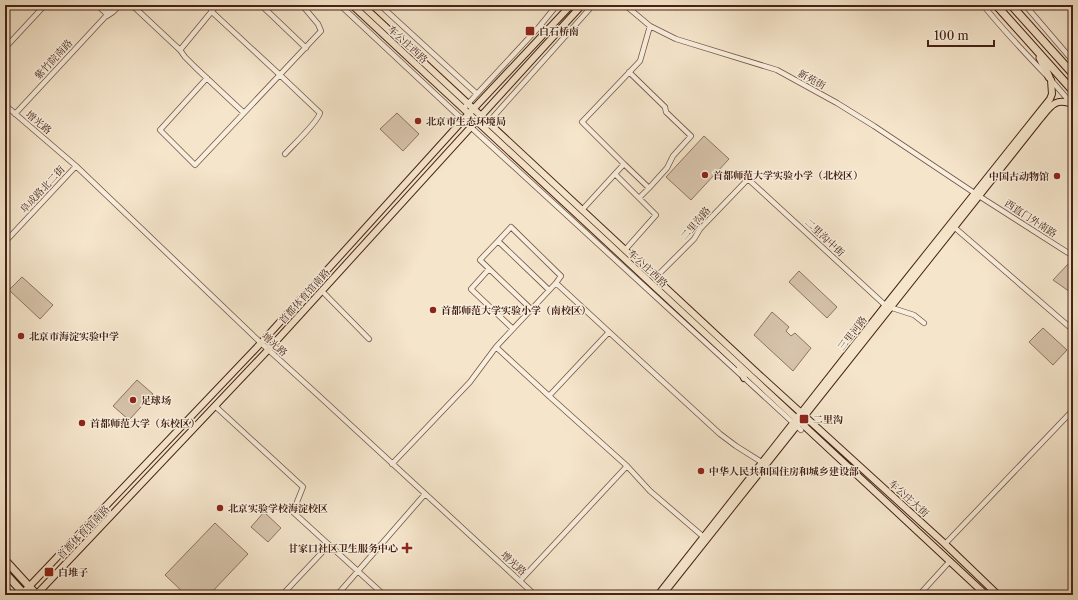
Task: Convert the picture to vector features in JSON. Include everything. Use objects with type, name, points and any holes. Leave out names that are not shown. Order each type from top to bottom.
[{"type":"highway","points":[[996,5],[1073,92]]},
{"type":"highway","points":[[1010,5],[1073,74]]},
{"type":"highway","points":[[1038,52],[1050,79]]},
{"type":"highway","points":[[5,560],[37,595]]},
{"type":"highway","points":[[5,573],[24,594]]},
{"type":"main road","name":"车公庄西路","points":[[352,5],[738,365],[798,424]]},
{"type":"main road","name":"车公庄西路","points":[[362,5],[803,415]]},
{"type":"main road","name":"首都体育馆南路","points":[[24,594],[29,586],[261,343],[463,120],[571,5]]},
{"type":"main road","name":"首都体育馆南路","points":[[37,595],[268,350],[582,5]]},
{"type":"main road","name":"三里河路","points":[[798,424],[803,415],[1050,100],[1052,94],[1050,79]]},
{"type":"main road","name":"三里河路","points":[[888,306],[954,227],[977,195],[1049,109],[1054,104],[1059,102],[1073,105]]},
{"type":"main road","points":[[738,365],[744,378]]},
{"type":"main road","name":"车公庄大街","points":[[803,415],[945,544],[998,595]]},
{"type":"main road","points":[[658,595],[703,537],[798,424]]},
{"type":"main road","name":"车公庄大街","points":[[798,424],[986,595]]},
{"type":"main road","points":[[663,595],[703,537]]},
{"type":"street","points":[[5,48],[45,5]]},
{"type":"street","points":[[97,5],[106,16]]},
{"type":"street","name":"紫竹院南路","points":[[15,114],[106,16],[114,5]]},
{"type":"street","name":"紫竹院南路","points":[[106,16],[114,12],[120,5]]},
{"type":"street","points":[[132,5],[243,112]]},
{"type":"street","points":[[209,5],[214,8],[320,113],[315,122],[285,154]]},
{"type":"street","points":[[261,5],[306,48]]},
{"type":"street","points":[[207,78],[160,130],[195,165],[243,112],[321,31],[318,24],[302,5]]},
{"type":"street","points":[[340,5],[744,378],[798,424]]},
{"type":"street","points":[[380,5],[477,94]]},
{"type":"street","points":[[463,109],[539,27],[557,5]]},
{"type":"street","points":[[483,127],[593,5]]},
{"type":"street","name":"新苑街","points":[[625,5],[650,26],[676,39],[777,70],[837,102],[977,195]]},
{"type":"street","points":[[983,5],[1006,33],[1073,105]]},
{"type":"street","points":[[1025,5],[1073,61]]},
{"type":"street","points":[[180,50],[214,8]]},
{"type":"street","points":[[649,188],[582,122],[640,60],[650,26]]},
{"type":"street","points":[[629,72],[665,107],[666,112],[691,136],[673,156],[667,168],[640,198]]},
{"type":"street","name":"增光路","points":[[5,105],[76,166],[268,350],[535,595]]},
{"type":"street","points":[[582,210],[624,164]]},
{"type":"street","name":"阜成路北二街","points":[[5,242],[76,166]]},
{"type":"street","points":[[615,174],[656,215],[625,250]]},
{"type":"street","name":"二里沟路","points":[[655,278],[694,239],[700,230],[748,179]]},
{"type":"street","name":"二里沟中街","points":[[748,179],[888,306]]},
{"type":"street","name":"西直门外南路","points":[[977,195],[1073,256]]},
{"type":"street","points":[[392,464],[470,382],[496,347],[556,283],[561,276],[511,227],[480,260],[531,309]]},
{"type":"street","points":[[954,227],[1073,330]]},
{"type":"street","points":[[498,241],[549,290]]},
{"type":"street","points":[[490,269],[471,289],[513,329]]},
{"type":"street","points":[[556,283],[720,434],[764,464]]},
{"type":"street","points":[[322,291],[369,339]]},
{"type":"street","points":[[888,306],[914,315],[924,323]]},
{"type":"street","points":[[549,396],[609,332]]},
{"type":"street","points":[[496,347],[627,466],[650,491],[703,537]]},
{"type":"street","points":[[215,406],[303,487],[292,512],[384,595]]},
{"type":"street","points":[[945,544],[1073,410]]},
{"type":"street","points":[[520,581],[627,466]]},
{"type":"street","points":[[337,595],[425,494]]},
{"type":"street","points":[[282,595],[328,544]]},
{"type":"street","points":[[919,595],[950,561]]},
{"type":"street","points":[[5,587],[12,595]]},
{"type":"shaded area","points":[[397,113],[419,134],[403,151],[380,129]]},
{"type":"shaded area","points":[[704,136],[729,159],[691,200],[666,177]]},
{"type":"shaded area","points":[[1069,263],[1073,265],[1073,294],[1053,280]]},
{"type":"shaded area","points":[[799,271],[837,307],[827,318],[789,282]]},
{"type":"shaded area","points":[[22,277],[53,305],[40,319],[9,290]]},
{"type":"shaded area","points":[[772,312],[789,327],[786,331],[791,336],[795,333],[811,348],[793,371],[754,335]]},
{"type":"shaded area","points":[[1043,328],[1067,350],[1053,365],[1029,342]]},
{"type":"shaded area","name":"足球场","points":[[137,380],[153,394],[129,420],[113,406]]},
{"type":"shaded area","points":[[264,512],[281,528],[268,542],[251,527]]},
{"type":"shaded area","points":[[215,523],[248,554],[209,595],[186,595],[165,575]]},
{"type":"place","name":"白石桥南","points":[[530,31]]},
{"type":"place","name":"北京市生态环境局","points":[[418,121]]},
{"type":"place","name":"首都师范大学实验小学（北校区）","points":[[705,175]]},
{"type":"place","name":"中国古动物馆","points":[[1057,176]]},
{"type":"place","name":"首都师范大学实验小学（南校区）","points":[[433,310]]},
{"type":"place","name":"北京市海淀实验中学","points":[[21,336]]},
{"type":"place","name":"足球场","points":[[133,400]]},
{"type":"place","name":"二里沟","points":[[804,419]]},
{"type":"place","name":"首都师范大学（东校区）","points":[[82,423]]},
{"type":"place","name":"中华人民共和国住房和城乡建设部","points":[[701,471]]},
{"type":"place","name":"北京实验学校海淀校区","points":[[220,508]]},
{"type":"place","name":"甘家口社区卫生服务中心","points":[[407,548]]},
{"type":"place","name":"白堆子","points":[[49,572]]}]
